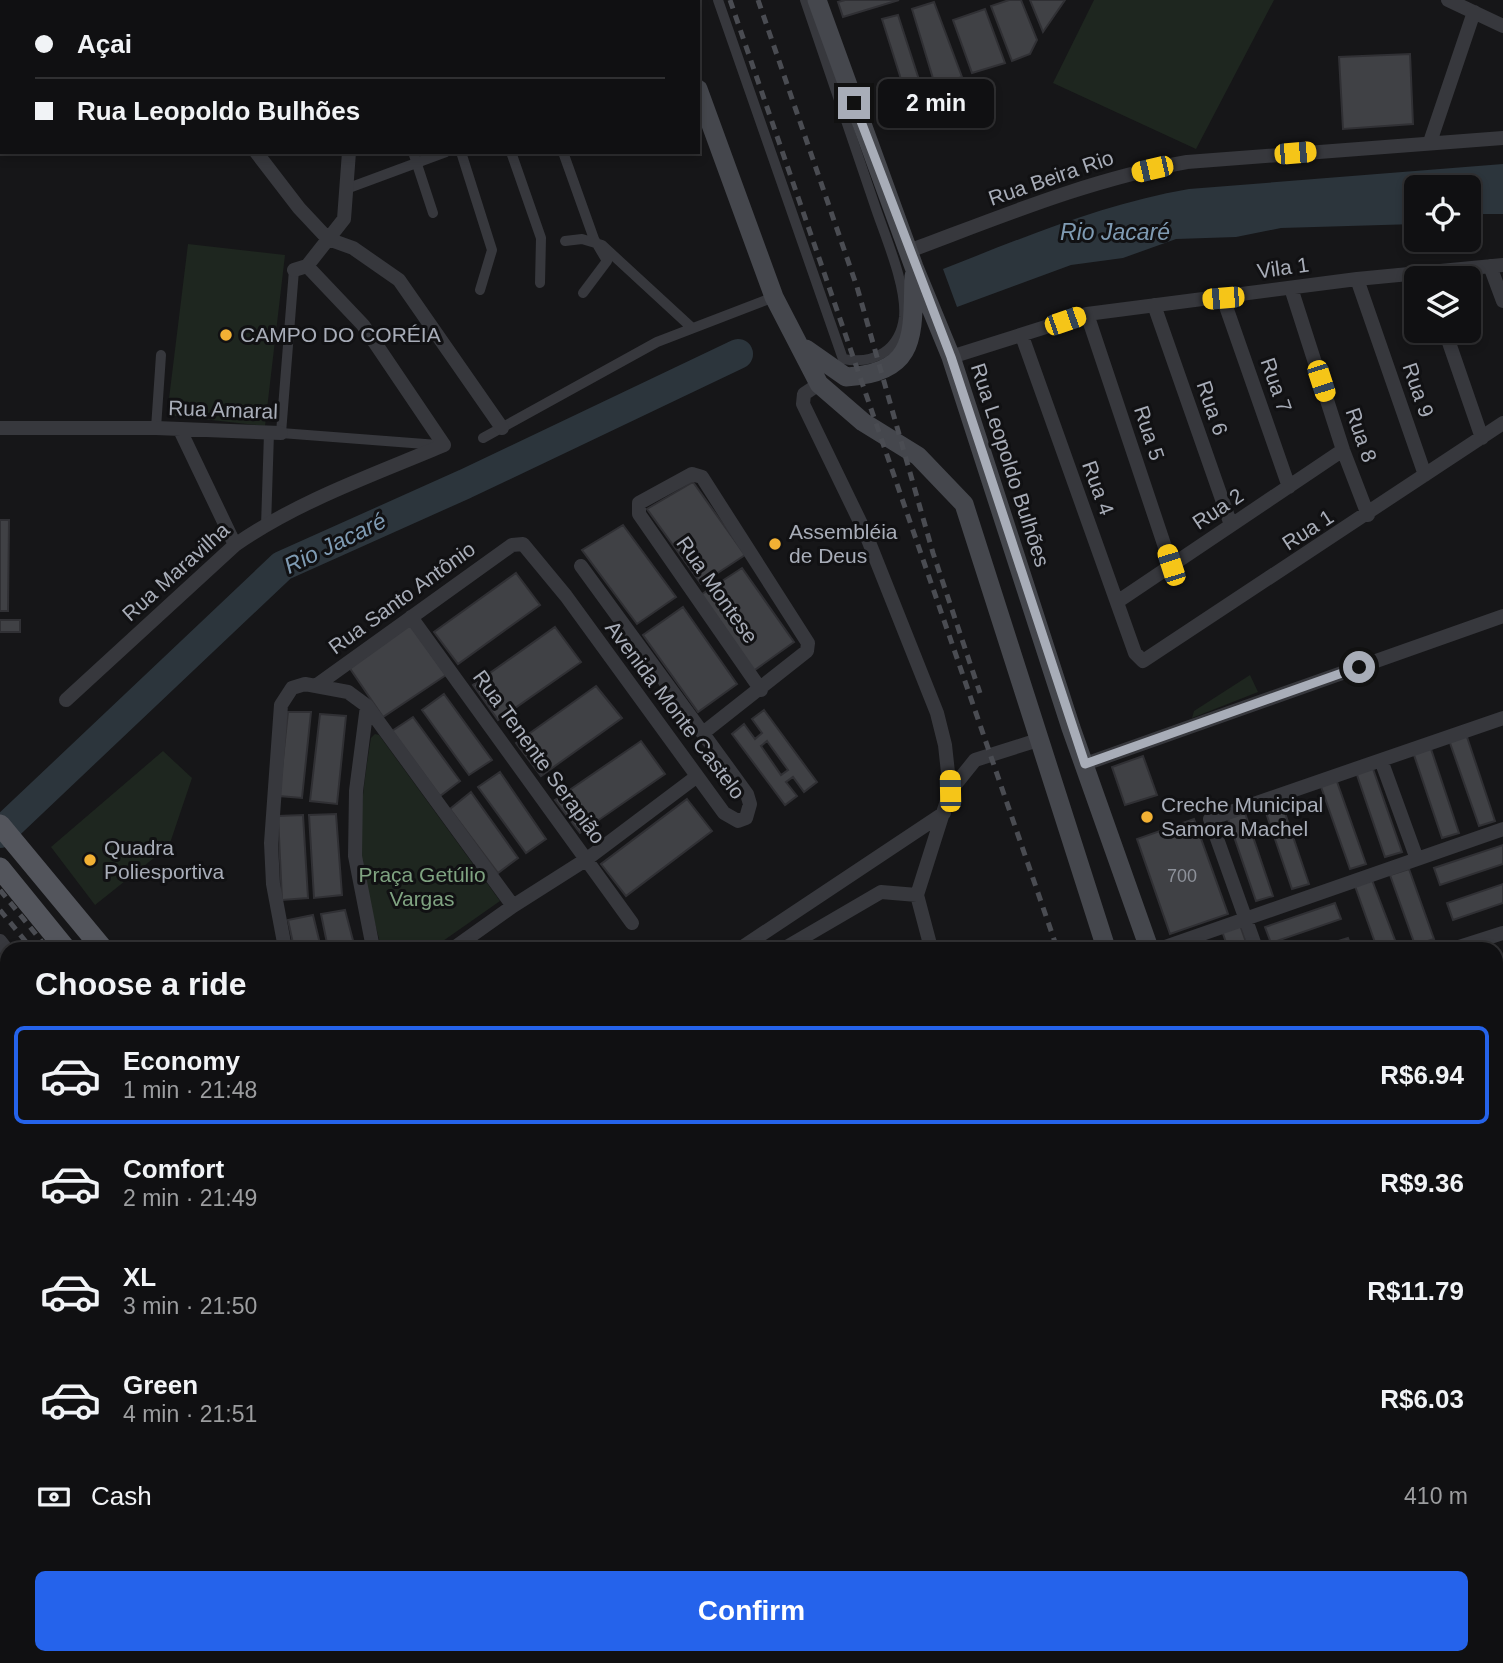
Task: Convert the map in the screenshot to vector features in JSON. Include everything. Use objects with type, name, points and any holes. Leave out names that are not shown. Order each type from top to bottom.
[{"type":"main road","name":"Rua Leopoldo Bulhões","points":[[817,0],[911,259],[951,357],[1085,764],[1147,942]]},
{"type":"main road","points":[[700,94],[774,298],[819,384],[863,422],[918,456],[964,505],[1104,942]]},
{"type":"main road","points":[[799,344],[846,377],[876,373],[893,363],[904,353],[912,338],[911,259]]},
{"type":"main road","points":[[0,825],[97,942]]},
{"type":"main road","points":[[0,868],[60,942]]},
{"type":"street","points":[[718,0],[843,359],[878,357],[897,340],[902,328],[904,304],[888,245],[805,0]]},
{"type":"street","points":[[1448,0],[1503,26]]},
{"type":"street","points":[[1430,142],[1474,12]]},
{"type":"street","name":"Rua Beira Rio","points":[[911,259],[1105,179],[1152,169],[1187,162],[1503,138]]},
{"type":"street","points":[[258,154],[299,208],[328,239],[353,248],[399,280],[502,428]]},
{"type":"street","points":[[266,526],[275,433],[300,268],[344,219],[349,154]]},
{"type":"street","points":[[346,188],[415,157],[434,154]]},
{"type":"street","points":[[462,154],[492,250],[480,290]]},
{"type":"street","points":[[512,154],[541,238],[540,283]]},
{"type":"street","points":[[563,154],[607,261],[605,268],[583,293]]},
{"type":"street","points":[[415,157],[433,213]]},
{"type":"street","points":[[565,241],[582,239],[598,243],[691,327]]},
{"type":"street","points":[[1497,265],[1503,300]]},
{"type":"street","points":[[300,268],[363,325],[444,445]]},
{"type":"street","name":"Vila 1","points":[[951,357],[1087,314],[1357,279],[1404,276]]},
{"type":"street","name":"Rua 9","points":[[1357,279],[1425,475]]},
{"type":"street","name":"Rua 8","points":[[1291,288],[1343,450],[1368,515]]},
{"type":"street","points":[[483,438],[599,372],[691,327],[774,298]]},
{"type":"street","name":"Rua 7","points":[[1223,298],[1289,486]]},
{"type":"street","name":"Rua 6","points":[[1154,304],[1231,525]]},
{"type":"street","name":"Rua 5","points":[[1087,314],[1171,565]]},
{"type":"street","name":"Rua 4","points":[[1022,336],[1135,653]]},
{"type":"street","points":[[1450,343],[1482,438]]},
{"type":"street","points":[[156,428],[161,355]]},
{"type":"street","points":[[819,384],[804,394],[803,404],[865,531],[937,713],[950,767],[950,791],[917,895],[929,942]]},
{"type":"street","name":"Rua 1","points":[[1135,653],[1143,661],[1154,656],[1503,424]]},
{"type":"street","name":"Rua Amaral","points":[[0,428],[156,428],[444,445]]},
{"type":"street","points":[[180,430],[235,545]]},
{"type":"street","name":"Rua Maravilha","points":[[66,699],[235,545],[318,498],[444,445]]},
{"type":"street","name":"Rua 2","points":[[1117,602],[1343,450]]},
{"type":"street","name":"Rua Montese","points":[[692,474],[702,477],[806,636],[807,651],[761,690],[639,514],[639,503],[692,474]]},
{"type":"street","name":"Avenida Monte Castelo","points":[[512,545],[523,544],[566,596],[724,813],[738,821],[746,818],[750,804],[747,794],[581,566]]},
{"type":"street","name":"Rua Santo Antônio","points":[[317,685],[512,545]]},
{"type":"street","points":[[1085,764],[1503,616]]},
{"type":"street","name":"Rua Tenente Serapião","points":[[411,617],[632,923]]},
{"type":"street","name":"Rua Santo Antônio","points":[[284,942],[273,884],[271,843],[281,705],[292,688],[305,684],[348,692],[367,706]]},
{"type":"street","points":[[703,733],[761,690]]},
{"type":"street","points":[[367,706],[513,906]]},
{"type":"street","points":[[367,706],[356,791],[354,837],[360,889],[372,942]]},
{"type":"street","points":[[1254,942],[1210,819],[1503,718]]},
{"type":"street","points":[[950,791],[975,760],[1038,740]]},
{"type":"street","points":[[1381,760],[1417,859]]},
{"type":"street","points":[[462,942],[587,859],[696,777]]},
{"type":"street","points":[[750,942],[944,813]]},
{"type":"street","points":[[1180,942],[1503,829]]},
{"type":"street","points":[[795,942],[881,892],[917,895]]},
{"type":"street","points":[[1475,942],[1503,933]]},
{"type":"green space","points":[[1094,0],[1274,0],[1196,149],[1053,83]]},
{"type":"green space","name":"CAMPO DO CORÉIA","points":[[188,244],[285,255],[265,426],[167,415]]},
{"type":"green space","points":[[1250,675],[1258,692],[1192,718],[1194,711]]},
{"type":"green space","name":"Praça Getúlio Vargas","points":[[375,734],[379,735],[500,901],[442,942],[379,942],[365,888],[361,843],[362,808],[371,738]]},
{"type":"green space","points":[[163,751],[192,778],[169,846],[95,905],[51,847]]},
{"type":"water","name":"Rio Jacaré","points":[[1503,164],[1503,214],[1481,214],[1481,175],[1404,175],[1404,224],[1281,228],[1236,237],[1176,239],[1123,258],[1071,265],[957,307],[943,269],[1095,212],[1189,189]]},
{"type":"building","points":[[899,0],[843,17],[838,2]]},
{"type":"building","points":[[1009,0],[1021,0],[1037,40],[1030,54],[1012,61],[991,6]]},
{"type":"building","points":[[1030,0],[1065,0],[1043,32]]},
{"type":"building","points":[[934,2],[962,77],[935,85],[912,9]]},
{"type":"building","points":[[985,9],[1005,63],[972,73],[953,20]]},
{"type":"building","points":[[898,15],[922,89],[906,95],[882,19]]},
{"type":"building","points":[[1410,54],[1413,124],[1343,129],[1339,57]]},
{"type":"building","points":[[693,482],[745,555],[701,584],[647,509]]},
{"type":"building","points":[[0,520],[9,520],[8,611],[0,611]]},
{"type":"building","points":[[623,525],[676,597],[637,624],[582,550]]},
{"type":"building","points":[[742,568],[794,642],[752,672],[699,596]]},
{"type":"building","points":[[516,573],[540,605],[458,664],[434,632]]},
{"type":"building","points":[[683,607],[737,684],[698,712],[643,635]]},
{"type":"building","points":[[0,620],[20,620],[20,632],[0,632]]},
{"type":"building","points":[[410,624],[446,675],[383,717],[349,667]]},
{"type":"building","points":[[555,627],[581,662],[498,720],[473,685]]},
{"type":"building","points":[[596,686],[622,718],[541,776],[516,743]]},
{"type":"building","points":[[444,694],[492,760],[469,775],[422,710]]},
{"type":"building","points":[[764,710],[817,782],[804,792],[793,777],[786,782],[797,796],[785,805],[732,734],[744,724],[755,739],[762,733],[752,719]],"holes":[[[767,741],[788,770],[781,775],[761,746]]]},
{"type":"building","points":[[288,712],[311,712],[302,798],[279,796]]},
{"type":"building","points":[[320,714],[346,716],[337,804],[310,801]]},
{"type":"building","points":[[413,717],[460,781],[440,796],[392,731]]},
{"type":"building","points":[[1466,734],[1495,821],[1479,826],[1449,740]]},
{"type":"building","points":[[641,741],[665,774],[580,833],[555,800]]},
{"type":"building","points":[[1430,746],[1459,833],[1442,838],[1413,752]]},
{"type":"building","points":[[1143,756],[1157,795],[1125,805],[1112,767]]},
{"type":"building","points":[[1372,766],[1402,852],[1385,857],[1356,772]]},
{"type":"building","points":[[500,772],[546,839],[526,853],[478,787]]},
{"type":"building","points":[[1336,779],[1366,864],[1350,869],[1320,784]]},
{"type":"building","points":[[471,792],[518,858],[498,873],[450,809]]},
{"type":"building","points":[[1280,798],[1309,884],[1292,889],[1263,804]]},
{"type":"building","points":[[687,799],[712,831],[626,896],[601,864]]},
{"type":"building","points":[[1244,810],[1273,896],[1256,901],[1227,816]]},
{"type":"building","points":[[336,814],[342,895],[314,898],[309,815]]},
{"type":"building","points":[[303,815],[308,898],[282,900],[278,816]]},
{"type":"building","points":[[1194,819],[1228,914],[1170,934],[1137,839]]},
{"type":"building","points":[[1503,845],[1503,864],[1440,885],[1434,868]]},
{"type":"building","points":[[1409,869],[1434,939],[1414,942],[1390,875]]},
{"type":"building","points":[[1372,880],[1396,942],[1375,942],[1355,886]]},
{"type":"building","points":[[1503,884],[1503,903],[1453,920],[1447,903]]},
{"type":"building","points":[[1335,903],[1341,919],[1274,942],[1271,942],[1265,927]]},
{"type":"building","points":[[345,910],[353,942],[327,942],[321,914]]},
{"type":"building","points":[[313,915],[320,942],[293,942],[288,920]]},
{"type":"building","points":[[1240,925],[1246,942],[1226,942],[1222,931]]},
{"type":"waterway","name":"Rio Jacaré","points":[[0,833],[282,566],[465,484],[738,354]]},
{"type":"railway","points":[[730,0],[1055,942]]},
{"type":"railway","points":[[758,0],[857,287],[933,553],[980,693]]},
{"type":"railway","points":[[0,890],[42,942]]},
{"type":"railway","points":[[0,910],[26,942]]},
{"type":"place","name":"CAMPO DO CORÉIA","points":[[226,335]]},
{"type":"place","name":"Assembléia de Deus","points":[[775,544]]},
{"type":"place","name":"Creche Municipal Samora Machel","points":[[1147,817]]},
{"type":"place","name":"Quadra Poliesportiva","points":[[90,860]]},
{"type":"route","points":[[854,103],[914,267],[951,357],[1085,764],[1359,667]]}]
